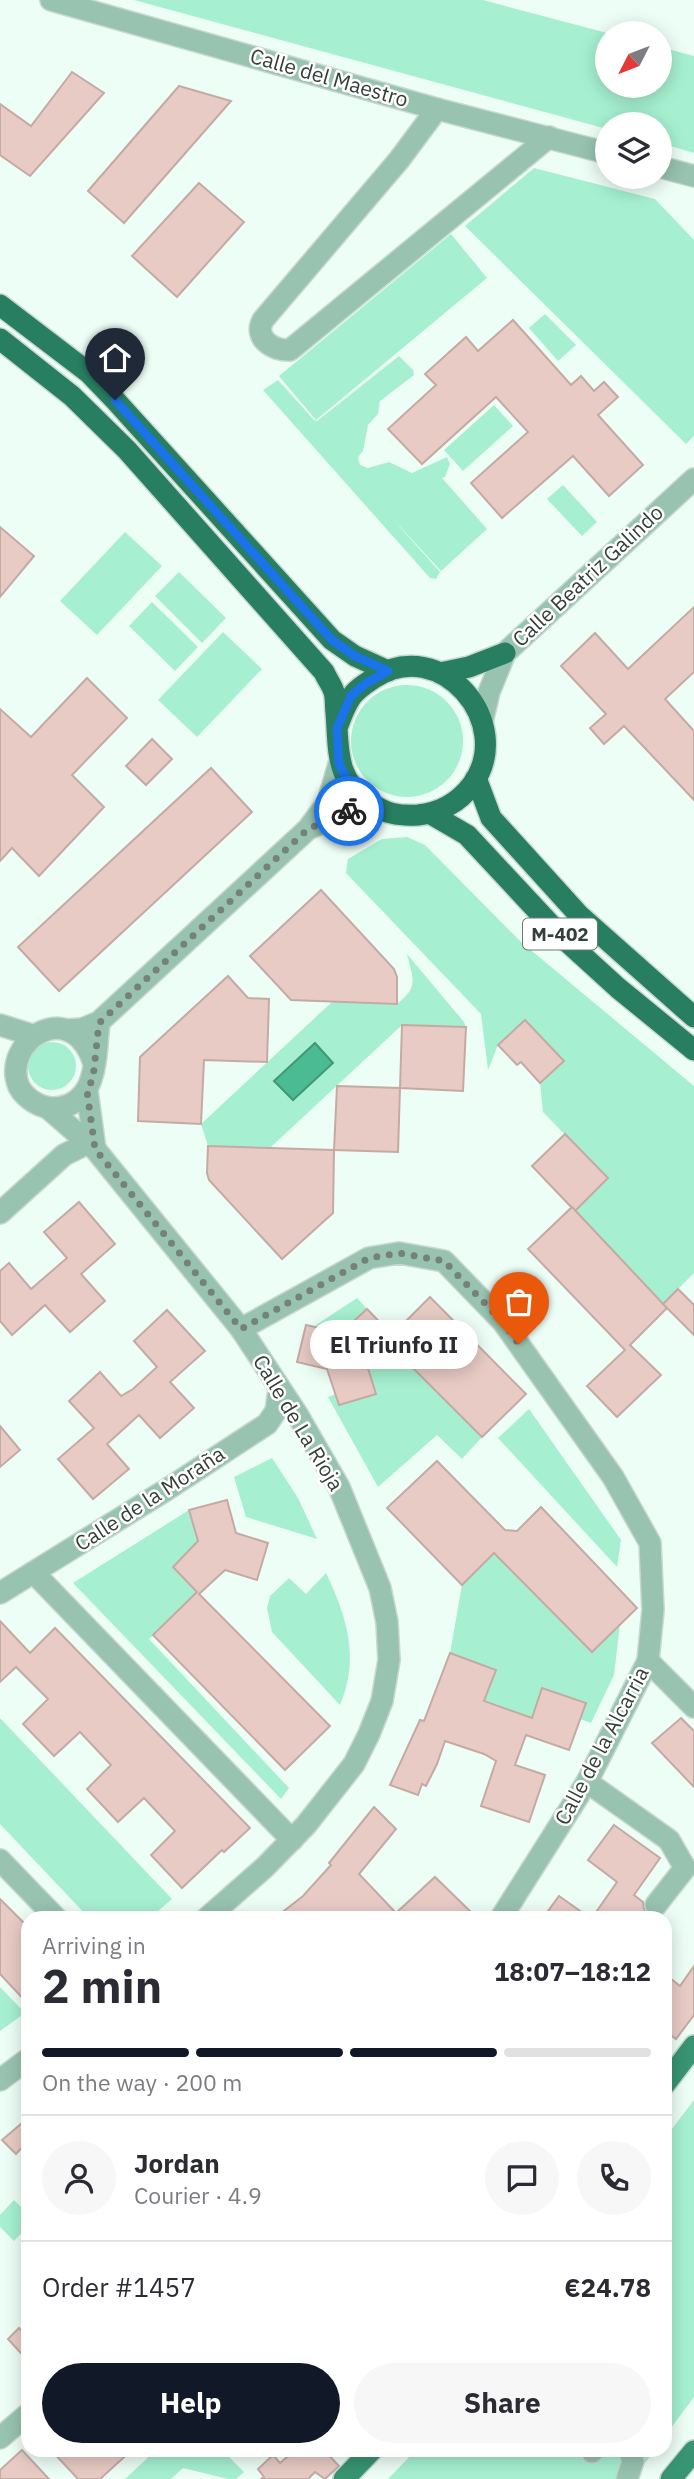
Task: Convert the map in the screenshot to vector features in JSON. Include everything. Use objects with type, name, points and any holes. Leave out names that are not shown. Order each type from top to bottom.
[{"type":"highway","points":[[0,304],[68,356],[107,391],[332,640],[355,656],[388,671]]},
{"type":"highway","points":[[0,338],[72,396],[109,432],[324,673],[334,693],[339,764],[358,795],[379,810],[401,816],[431,814],[454,803],[477,778],[483,762],[485,743],[482,722],[466,692],[431,669],[410,667],[388,671],[365,684],[351,696],[337,728]]},
{"type":"highway","points":[[446,677],[505,653]]},
{"type":"highway","name":"M-402","points":[[477,778],[491,818],[547,880],[587,923],[694,1017]]},
{"type":"highway","name":"M-402","points":[[431,814],[467,835],[562,937],[618,988],[694,1050]]},
{"type":"main road","points":[[672,2075],[694,2046]]},
{"type":"main road","points":[[671,2479],[694,2451]]},
{"type":"main road","points":[[344,2479],[365,2457]]},
{"type":"street","name":"Calle del Maestro","points":[[51,0],[437,109],[595,150]]},
{"type":"street","points":[[437,109],[400,160],[263,320],[260,333],[270,345],[284,351],[295,347],[549,137]]},
{"type":"street","points":[[672,170],[694,176]]},
{"type":"street","name":"Calle Beatriz Galindo","points":[[482,722],[489,692],[505,653],[694,479]]},
{"type":"street","points":[[99,1023],[93,1078],[87,1091],[76,1101],[62,1107],[48,1108],[25,1095],[17,1084],[14,1071],[22,1044],[32,1035],[54,1028],[82,1029],[99,1023],[308,829],[328,802],[339,764]]},
{"type":"street","points":[[308,829],[350,811],[379,810]]},
{"type":"street","points":[[0,1025],[32,1035]]},
{"type":"street","points":[[66,1030],[79,1037],[89,1049],[94,1064]]},
{"type":"street","points":[[0,1051],[14,1071]]},
{"type":"street","points":[[0,1213],[64,1155],[86,1141],[87,1091]]},
{"type":"street","name":"Calle de La Rioja","points":[[48,1108],[86,1141],[241,1329],[307,1431],[339,1487],[380,1588],[387,1622],[389,1660],[382,1701],[369,1734],[354,1764],[317,1812],[223,1911]]},
{"type":"street","name":"Calle de la Alcarria","points":[[241,1329],[369,1258],[399,1253],[444,1261],[503,1322],[613,1477],[650,1543],[653,1610],[648,1661],[587,1782],[505,1911]]},
{"type":"street","name":"Calle de la Moraña","points":[[0,1593],[267,1424],[276,1410],[279,1390]]},
{"type":"street","points":[[34,1573],[292,1840]]},
{"type":"street","points":[[648,1661],[694,1707]]},
{"type":"street","points":[[587,1782],[669,1840],[685,1868],[656,1905]]},
{"type":"street","points":[[0,1860],[49,1911]]},
{"type":"street","points":[[0,2080],[21,2064]]},
{"type":"street","points":[[0,2438],[21,2420]]},
{"type":"street","points":[[627,2479],[633,2461],[632,2457]]},
{"type":"shaded area","points":[[134,0],[483,0],[595,30],[595,98],[672,98],[672,50],[694,56],[694,153],[672,147],[672,112],[595,112],[595,126]]},
{"type":"shaded area","points":[[534,168],[595,184],[595,189],[616,189],[655,199],[694,240],[694,436],[686,444],[465,226]]},
{"type":"shaded area","points":[[451,234],[487,278],[316,420],[279,376]]},
{"type":"shaded area","points":[[545,314],[576,345],[558,361],[529,328]]},
{"type":"shaded area","points":[[399,356],[413,370],[414,375],[380,401],[378,414],[368,425],[363,451],[358,457],[360,465],[368,468],[389,462],[412,473],[447,457],[450,464],[445,477],[442,478],[487,529],[441,571],[391,517],[440,572],[436,579],[430,578],[263,390],[278,380],[317,421]]},
{"type":"shaded area","points":[[494,405],[513,426],[463,471],[444,450]]},
{"type":"shaded area","points":[[563,485],[597,522],[582,536],[547,499]]},
{"type":"shaded area","points":[[125,532],[162,566],[97,635],[60,601]]},
{"type":"shaded area","points":[[179,572],[226,618],[202,643],[155,596]]},
{"type":"shaded area","points":[[152,602],[198,647],[175,671],[129,626]]},
{"type":"shaded area","points":[[223,632],[262,669],[197,737],[158,700]]},
{"type":"shaded area","points":[[407,685],[429,689],[447,701],[459,719],[463,741],[459,763],[447,781],[429,793],[407,797],[385,793],[367,781],[355,763],[351,741],[355,719],[367,701],[385,689]]},
{"type":"shaded area","points":[[407,837],[425,845],[520,941],[694,1086],[694,1273],[663,1304],[575,1211],[607,1178],[543,1112],[540,1083],[563,1061],[525,1020],[498,1045],[488,1070],[481,1014],[346,873],[348,859],[382,839]]},
{"type":"shaded area","points":[[407,954],[466,1027],[402,1025],[271,1147],[208,1146],[201,1124],[333,1001],[397,1004],[404,998],[409,993],[412,982]]},
{"type":"shaded area","points":[[52,1042],[69,1049],[76,1066],[69,1083],[52,1090],[35,1083],[28,1066],[35,1049]]},
{"type":"shaded area","points":[[315,1043],[333,1063],[293,1100],[274,1081]]},
{"type":"shaded area","points":[[357,1298],[367,1309],[352,1323],[342,1341],[313,1327]]},
{"type":"shaded area","points":[[386,1341],[482,1437],[462,1459],[437,1435],[378,1487],[328,1397],[336,1394],[339,1405],[375,1394],[370,1376],[359,1360],[373,1346],[378,1350]]},
{"type":"shaded area","points":[[529,1409],[621,1540],[617,1567],[498,1438]]},
{"type":"shaded area","points":[[272,1458],[298,1498],[317,1539],[246,1517],[234,1477]]},
{"type":"shaded area","points":[[189,1510],[194,1528],[199,1527],[197,1592],[149,1639],[289,1788],[281,1799],[73,1583]]},
{"type":"shaded area","points":[[482,1540],[592,1652],[620,1624],[614,1675],[591,1723],[580,1719],[585,1704],[542,1689],[537,1704],[537,1720],[513,1711],[496,1715],[498,1705],[478,1698],[489,1688],[496,1670],[480,1664],[477,1671],[466,1667],[468,1659],[450,1653],[462,1585]]},
{"type":"shaded area","points":[[326,1573],[345,1622],[350,1655],[346,1688],[340,1705],[272,1632],[267,1608],[270,1596],[289,1578],[306,1594]]},
{"type":"shaded area","points":[[0,1718],[172,1899],[158,1911],[82,1911],[0,1824]]},
{"type":"shaded area","points":[[0,1987],[21,2009],[21,2016],[0,2031]]},
{"type":"shaded area","points":[[694,2100],[694,2397],[672,2427],[672,2129]]},
{"type":"shaded area","points":[[14,2200],[21,2207],[21,2234],[14,2241],[0,2227],[0,2215]]},
{"type":"shaded area","points":[[149,2457],[229,2457],[244,2472],[236,2479],[228,2479],[183,2468],[171,2479],[125,2479]]},
{"type":"shaded area","points":[[409,2457],[650,2457],[633,2479],[388,2479]]},
{"type":"building","points":[[72,72],[104,93],[30,176],[0,155],[0,104],[31,126]]},
{"type":"building","points":[[179,86],[231,101],[124,223],[88,191]]},
{"type":"building","points":[[199,183],[244,222],[177,297],[132,256]]},
{"type":"building","points":[[513,320],[571,385],[581,376],[594,391],[604,382],[618,397],[598,415],[643,465],[609,496],[573,456],[502,518],[471,483],[528,432],[496,397],[422,464],[388,429],[436,385],[425,374],[466,337],[478,351]]},
{"type":"building","points":[[0,527],[34,556],[0,597]]},
{"type":"building","points":[[694,607],[694,672],[665,699],[694,731],[694,800],[624,726],[604,744],[590,728],[606,714],[561,666],[595,633],[628,669]]},
{"type":"building","points":[[87,678],[127,718],[72,775],[104,807],[39,876],[12,848],[0,861],[0,709],[31,737]]},
{"type":"building","points":[[152,739],[172,759],[146,785],[126,766]]},
{"type":"building","points":[[211,768],[252,812],[59,991],[18,947]]},
{"type":"building","points":[[321,890],[394,969],[397,977],[397,1004],[291,1000],[250,956]]},
{"type":"building","points":[[228,976],[248,998],[269,999],[267,1062],[204,1060],[201,1124],[138,1121],[140,1057]]},
{"type":"building","points":[[525,1020],[564,1061],[540,1083],[521,1062],[517,1065],[498,1045]]},
{"type":"building","points":[[402,1025],[466,1027],[463,1091],[400,1088]]},
{"type":"building","points":[[337,1086],[400,1088],[398,1152],[334,1150]]},
{"type":"building","points":[[565,1134],[608,1178],[575,1211],[532,1166]]},
{"type":"building","points":[[208,1146],[334,1150],[333,1213],[282,1259],[209,1180]]},
{"type":"building","points":[[79,1202],[115,1244],[81,1274],[105,1301],[70,1332],[45,1305],[12,1335],[0,1321],[0,1271],[9,1263],[31,1289],[67,1258],[44,1232]]},
{"type":"building","points":[[572,1207],[667,1308],[630,1345],[661,1375],[617,1417],[587,1386],[625,1350],[528,1249]]},
{"type":"building","points":[[678,1289],[694,1305],[694,1335],[663,1304]]},
{"type":"building","points":[[430,1297],[526,1394],[482,1437],[386,1341],[366,1362],[376,1394],[339,1405],[327,1369],[297,1362],[306,1325],[341,1333],[367,1309],[392,1335]]},
{"type":"building","points":[[167,1310],[205,1351],[170,1382],[194,1408],[160,1438],[139,1415],[107,1444],[129,1469],[93,1499],[58,1459],[94,1428],[69,1401],[100,1372],[121,1396],[157,1367],[134,1341]]},
{"type":"building","points":[[0,1426],[20,1450],[0,1467]]},
{"type":"building","points":[[437,1461],[505,1530],[517,1531],[541,1507],[637,1608],[592,1652],[494,1553],[462,1585],[387,1508]]},
{"type":"building","points":[[227,1500],[236,1533],[268,1543],[257,1580],[225,1570],[199,1594],[330,1726],[285,1770],[153,1635],[197,1592],[173,1567],[198,1541],[189,1510]]},
{"type":"building","points":[[0,1621],[30,1653],[55,1628],[250,1828],[182,1888],[151,1855],[175,1831],[144,1798],[118,1822],[87,1789],[111,1765],[80,1732],[54,1756],[23,1724],[48,1699],[16,1667],[0,1682]]},
{"type":"building","points":[[450,1653],[496,1670],[484,1701],[532,1718],[542,1688],[586,1703],[569,1750],[526,1735],[515,1765],[545,1775],[529,1822],[481,1806],[496,1761],[484,1754],[445,1741],[426,1786],[422,1784],[418,1795],[390,1785],[420,1720],[424,1721]]},
{"type":"building","points":[[681,1718],[694,1731],[694,1787],[652,1743]]},
{"type":"building","points":[[374,1807],[396,1829],[359,1874],[394,1911],[284,1911],[303,1896],[331,1865],[329,1863]]},
{"type":"building","points":[[614,1825],[660,1858],[634,1895],[643,1902],[645,1911],[597,1911],[617,1882],[588,1860]]},
{"type":"building","points":[[435,1877],[470,1911],[398,1911]]},
{"type":"building","points":[[559,1896],[580,1911],[548,1911]]},
{"type":"building","points":[[0,1899],[21,1920],[21,1996],[0,1974]]},
{"type":"building","points":[[694,1966],[694,2015],[676,2039],[672,2036],[672,1980],[680,1986]]},
{"type":"building","points":[[21,2124],[21,2149],[16,2154],[2,2140]]},
{"type":"building","points":[[19,2328],[21,2330],[21,2353],[8,2339]]},
{"type":"building","points":[[21,2451],[21,2457],[29,2457],[49,2479],[0,2479],[0,2470]]},
{"type":"building","points":[[58,2457],[124,2457],[100,2479],[78,2479]]},
{"type":"building","points":[[271,2457],[275,2457],[280,2463],[287,2457],[331,2457],[339,2466],[325,2479],[315,2472],[308,2479],[261,2479],[264,2477],[258,2469]]},
{"type":"way so far","points":[[349,811],[308,829],[99,1023],[93,1078],[87,1091],[95,1149],[241,1329],[369,1258],[399,1253],[444,1261],[503,1322],[519,1344]]},
{"type":"place","name":"El Triunfo II","points":[[519,1344]]},
{"type":"route","points":[[115,400],[332,640],[344,650],[388,671],[365,684],[351,696],[337,728],[339,764],[358,795],[379,810],[349,811]]}]
